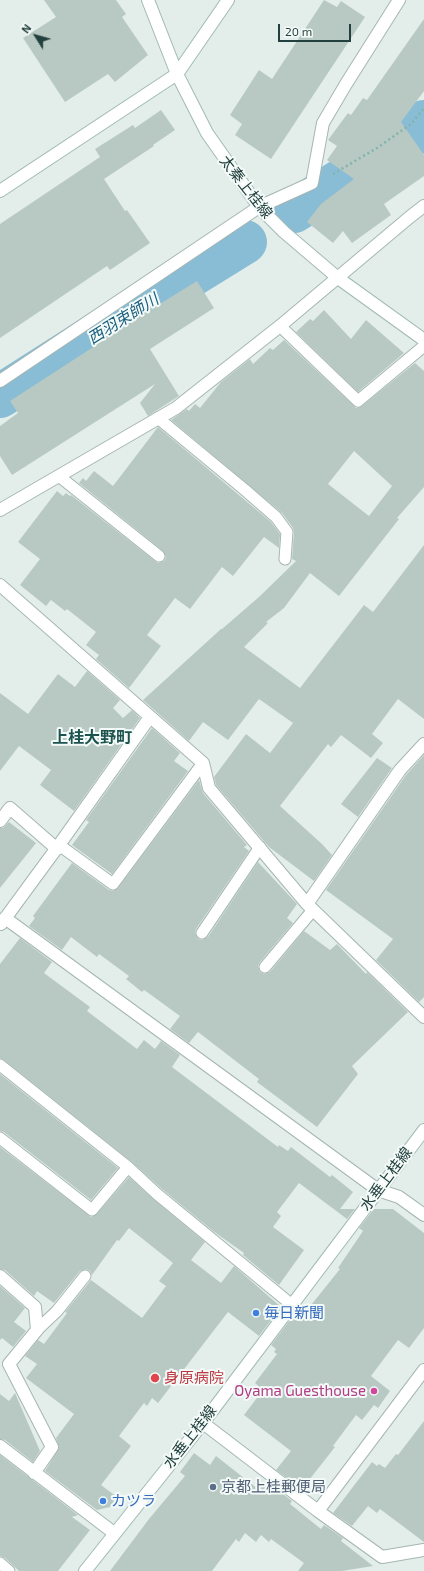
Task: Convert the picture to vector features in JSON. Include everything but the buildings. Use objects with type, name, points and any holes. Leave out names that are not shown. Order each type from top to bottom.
[{"type":"street","name":"太秦上桂線","points":[[148,0],[177,74],[206,133],[259,207],[284,232],[338,278],[424,340]]},
{"type":"street","points":[[0,191],[177,74],[228,0]]},
{"type":"street","points":[[0,380],[259,207],[312,183],[323,123],[399,0]]},
{"type":"street","points":[[0,510],[60,477],[176,408],[280,326],[424,206]]},
{"type":"street","points":[[0,585],[202,763],[209,788],[260,846],[310,907],[424,1017]]},
{"type":"street","points":[[150,716],[58,847],[2,921],[378,1190],[399,1197],[424,1215]]},
{"type":"street","points":[[310,907],[400,770],[424,744]]},
{"type":"street","points":[[0,821],[10,808],[58,847]]},
{"type":"street","name":"水垂上桂線","points":[[85,1571],[203,1423],[424,1130]]},
{"type":"street","points":[[0,1276],[35,1307],[37,1330],[8,1364],[52,1447],[34,1473]]},
{"type":"street","points":[[318,1511],[424,1370]]},
{"type":"street","points":[[203,1423],[318,1511],[382,1557],[424,1550]]},
{"type":"street","points":[[0,1446],[114,1533]]},
{"type":"lane","points":[[280,326],[358,401],[424,346]]},
{"type":"lane","points":[[158,418],[276,517],[287,532],[285,559]]},
{"type":"lane","points":[[60,477],[159,556]]},
{"type":"lane","points":[[58,847],[113,884],[202,763]]},
{"type":"lane","points":[[202,933],[260,846]]},
{"type":"lane","points":[[265,967],[310,907]]},
{"type":"lane","points":[[0,1065],[128,1168],[157,1194],[292,1305]]},
{"type":"lane","points":[[0,1138],[92,1210],[128,1168]]},
{"type":"lane","points":[[37,1330],[57,1311],[85,1276]]},
{"type":"lane","points":[[0,1563],[10,1571]]},
{"type":"path","points":[[312,183],[338,172],[377,148],[411,124],[424,108]]},
{"type":"waterway","name":"西羽束師川","points":[[294,211],[412,135],[424,122]]},
{"type":"waterway","name":"西羽束師川","points":[[0,396],[245,242]]},
{"type":"place","name":"毎日新聞","points":[[256,1313]]},
{"type":"place","name":"身原病院","points":[[155,1378]]},
{"type":"place","name":"Oyama Guesthouse","points":[[374,1391]]},
{"type":"place","name":"京都上桂郵便局","points":[[213,1487]]},
{"type":"place","name":"カツラ","points":[[103,1501]]},
{"type":"district","name":"上桂大野町","points":[[92,738]]}]
